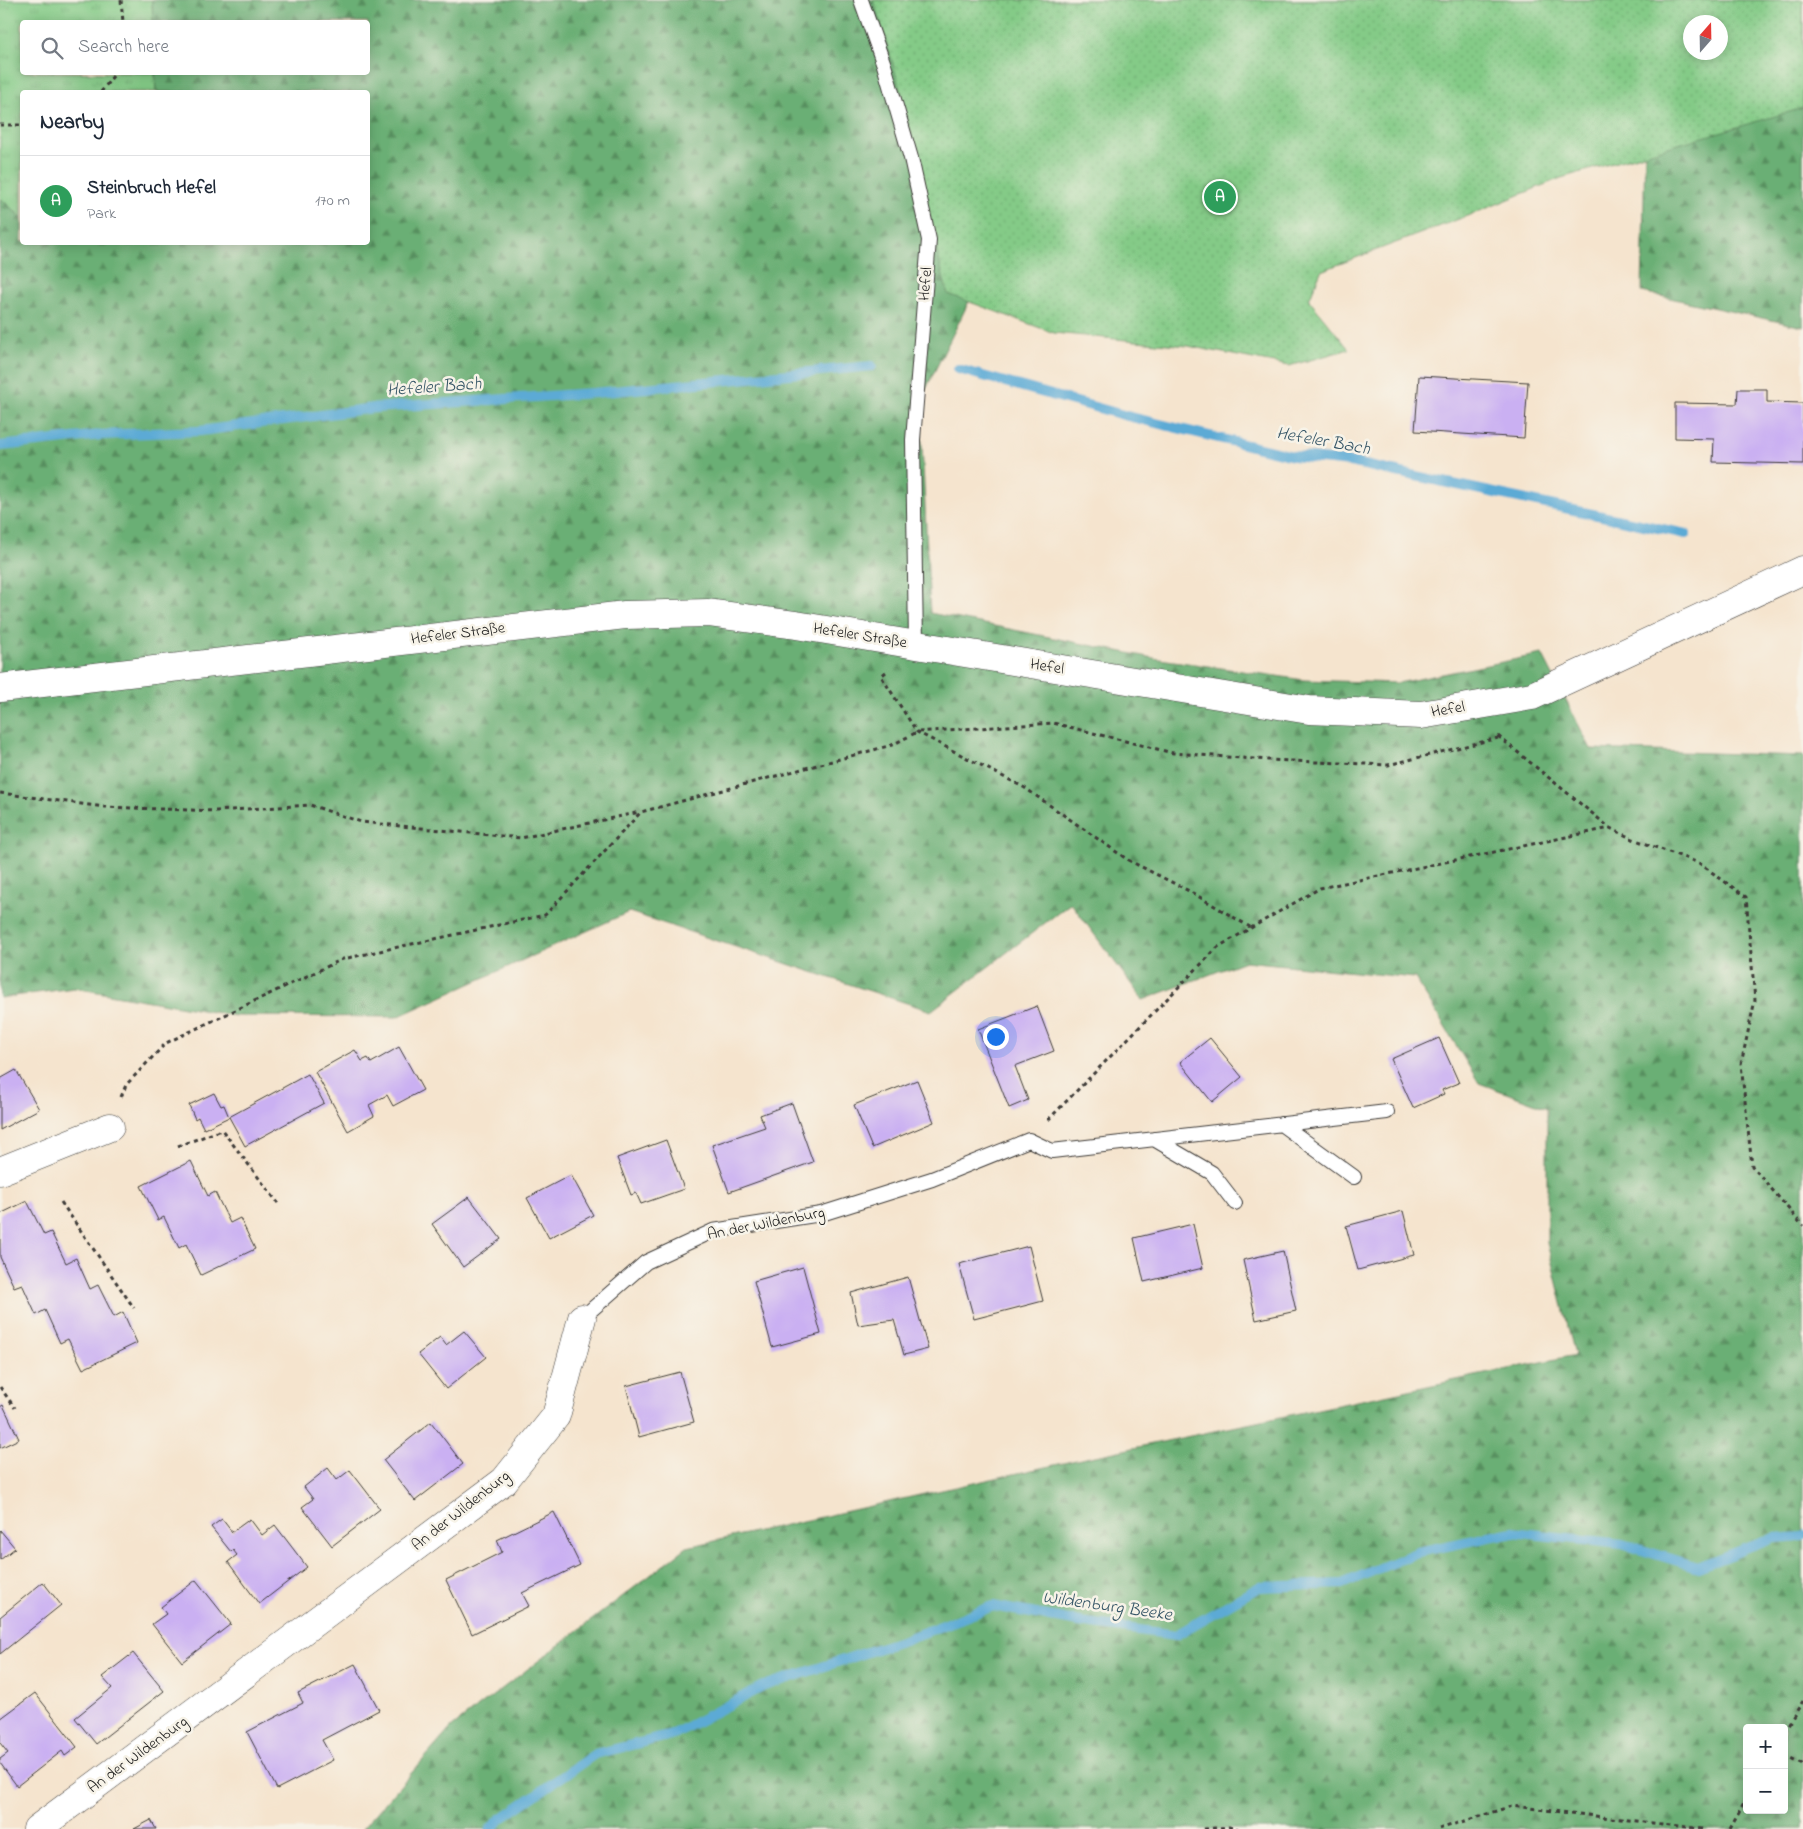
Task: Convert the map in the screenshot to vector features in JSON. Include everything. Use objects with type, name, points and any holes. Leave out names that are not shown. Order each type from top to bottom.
[{"type":"main road","name":"Hefel","points":[[916,645],[1309,710],[1421,715],[1532,696],[1803,570]]},
{"type":"main road","name":"Hefeler Straße","points":[[0,688],[624,614],[708,613],[796,625],[916,645]]},
{"type":"main road","points":[[0,1171],[110,1127]]},
{"type":"main road","name":"An der Wildenburg","points":[[40,1828],[504,1481],[556,1416],[582,1318]]},
{"type":"lane","name":"Hefel","points":[[861,0],[884,65],[911,158],[929,240],[913,440],[916,645]]},
{"type":"lane","points":[[1029,1140],[1052,1151],[1387,1112]]},
{"type":"lane","points":[[1281,1124],[1354,1177]]},
{"type":"lane","points":[[1154,1139],[1212,1173],[1235,1203]]},
{"type":"lane","name":"An der Wildenburg","points":[[582,1318],[646,1262],[712,1231],[820,1214],[932,1179],[1029,1140]]},
{"type":"path","points":[[121,0],[123,20]]},
{"type":"path","points":[[102,90],[114,75]]},
{"type":"path","points":[[0,125],[20,125]]},
{"type":"path","points":[[916,645],[881,676],[917,732],[1025,788],[1128,860],[1191,892],[1250,927]]},
{"type":"path","points":[[1486,704],[1498,738],[1610,828],[1633,839],[1699,863],[1746,898],[1755,1000],[1741,1064],[1752,1166],[1803,1226]]},
{"type":"path","points":[[0,793],[104,807],[217,811],[310,805],[361,822],[521,838],[641,812],[892,745],[917,732],[1053,723],[1173,753],[1268,760],[1388,765],[1498,738]]},
{"type":"path","points":[[110,1127],[126,1084],[166,1044],[343,959],[545,915],[641,812]]},
{"type":"path","points":[[1029,1140],[1218,947],[1320,888],[1610,828]]},
{"type":"path","points":[[178,1146],[222,1130],[278,1203]]},
{"type":"path","points":[[61,1202],[134,1308]]},
{"type":"path","points":[[0,1387],[15,1408]]},
{"type":"path","points":[[1788,1725],[1803,1701]]},
{"type":"path","points":[[1788,1758],[1803,1765]]},
{"type":"path","points":[[1730,1829],[1743,1805]]},
{"type":"path","points":[[1440,1829],[1512,1806],[1703,1829]]},
{"type":"path","points":[[1204,1829],[1229,1827],[1238,1829]]},
{"type":"green space","points":[[0,0],[152,0],[153,20],[20,20],[20,75],[155,75],[156,90],[20,90],[20,216],[0,198]]},
{"type":"green space","points":[[152,0],[1803,0],[1803,327],[1642,292],[1645,147],[1016,206],[920,401],[930,613],[1153,658],[1304,680],[1398,683],[1542,654],[1591,749],[1803,756],[1803,1829],[362,1829],[452,1727],[687,1547],[1081,1459],[1575,1355],[1547,1243],[1547,1108],[1479,1083],[1415,978],[1245,961],[1143,1000],[1071,903],[931,1011],[629,912],[397,1017],[236,1016],[74,988],[0,998],[0,198],[20,216],[20,245],[370,245],[370,90],[156,90],[155,75],[370,75],[370,20],[153,20]]},
{"type":"green space","points":[[873,0],[1803,0],[1803,108],[1561,178],[1475,213],[1321,271],[1309,300],[1349,349],[1289,366],[1188,346],[1054,333],[948,294],[894,67]]},
{"type":"building","points":[[1419,376],[1528,382],[1524,438],[1415,431]]},
{"type":"building","points":[[1738,389],[1767,389],[1767,402],[1803,403],[1803,464],[1713,462],[1714,439],[1675,438],[1675,403],[1737,404]]},
{"type":"building","points":[[1037,1006],[1054,1051],[1015,1066],[1028,1100],[1009,1108],[978,1029]]},
{"type":"building","points":[[1210,1038],[1242,1077],[1212,1102],[1180,1062]]},
{"type":"building","points":[[1439,1038],[1459,1083],[1442,1090],[1444,1094],[1413,1108],[1391,1059]]},
{"type":"building","points":[[399,1047],[423,1090],[393,1106],[387,1095],[369,1105],[374,1116],[348,1131],[315,1072],[355,1050],[362,1061],[368,1058],[371,1063]]},
{"type":"building","points":[[16,1070],[39,1109],[0,1130],[0,1079]]},
{"type":"building","points":[[308,1074],[324,1103],[245,1146],[229,1117]]},
{"type":"building","points":[[917,1080],[934,1122],[872,1148],[854,1105]]},
{"type":"building","points":[[214,1093],[221,1106],[224,1105],[229,1117],[204,1129],[198,1117],[195,1119],[189,1105]]},
{"type":"building","points":[[792,1103],[813,1162],[729,1192],[712,1145],[765,1127],[760,1115]]},
{"type":"building","points":[[666,1140],[684,1189],[641,1204],[636,1193],[631,1195],[617,1158]]},
{"type":"building","points":[[191,1161],[208,1196],[215,1192],[230,1223],[240,1218],[255,1249],[201,1275],[186,1244],[179,1248],[164,1217],[158,1220],[141,1186]]},
{"type":"building","points":[[571,1175],[593,1215],[549,1238],[527,1198]]},
{"type":"building","points":[[469,1197],[501,1239],[463,1267],[432,1224]]},
{"type":"building","points":[[27,1201],[44,1235],[51,1232],[66,1263],[76,1258],[90,1289],[98,1285],[114,1317],[123,1312],[137,1343],[83,1369],[68,1339],[60,1343],[45,1310],[36,1315],[22,1284],[14,1287],[0,1257],[0,1214]]},
{"type":"building","points":[[1403,1211],[1414,1255],[1358,1270],[1346,1226]]},
{"type":"building","points":[[1193,1224],[1203,1268],[1144,1282],[1134,1238]]},
{"type":"building","points":[[1029,1246],[1043,1301],[974,1319],[959,1264]]},
{"type":"building","points":[[1283,1251],[1296,1311],[1256,1320],[1243,1260]]},
{"type":"building","points":[[803,1267],[821,1334],[772,1347],[754,1281]]},
{"type":"building","points":[[908,1277],[928,1349],[904,1355],[894,1320],[858,1325],[851,1293]]},
{"type":"building","points":[[464,1331],[486,1357],[446,1389],[418,1354],[440,1337],[446,1345]]},
{"type":"building","points":[[680,1372],[694,1422],[639,1437],[626,1386]]},
{"type":"building","points":[[3,1405],[19,1439],[0,1448],[0,1407]]},
{"type":"building","points":[[431,1422],[463,1464],[415,1501],[383,1460]]},
{"type":"building","points":[[328,1468],[337,1480],[350,1470],[380,1509],[332,1546],[302,1507],[313,1499],[304,1487]]},
{"type":"building","points":[[554,1512],[580,1565],[522,1593],[529,1606],[472,1634],[446,1580],[502,1552],[497,1540]]},
{"type":"building","points":[[222,1519],[232,1532],[250,1519],[262,1535],[275,1525],[307,1567],[259,1604],[228,1562],[237,1555],[233,1550],[231,1552],[211,1527]]},
{"type":"building","points":[[0,1530],[15,1548],[0,1560]]},
{"type":"building","points":[[196,1580],[231,1624],[182,1662],[152,1624],[166,1614],[161,1607]]},
{"type":"building","points":[[43,1582],[61,1605],[0,1654],[0,1617]]},
{"type":"building","points":[[133,1653],[164,1691],[96,1744],[75,1718],[112,1688],[102,1677]]},
{"type":"building","points":[[355,1664],[379,1710],[322,1740],[333,1760],[277,1789],[247,1732],[303,1703],[298,1693]]},
{"type":"building","points":[[35,1693],[77,1747],[65,1756],[62,1751],[17,1786],[0,1763],[0,1759],[8,1753],[0,1743],[0,1719]]},
{"type":"building","points":[[151,1820],[156,1829],[134,1829]]},
{"type":"waterway","name":"Hefeler Bach","points":[[0,446],[101,435],[200,431],[374,408],[594,393],[872,366]]},
{"type":"waterway","name":"Hefeler Bach","points":[[958,369],[1127,416],[1293,456],[1350,462],[1686,534]]},
{"type":"waterway","name":"Wildenburg Beeke","points":[[490,1829],[502,1818],[595,1754],[672,1735],[764,1686],[907,1639],[993,1606],[1079,1622],[1176,1635],[1259,1587],[1342,1584],[1418,1552],[1513,1532],[1622,1544],[1698,1567],[1774,1538],[1803,1536]]},
{"type":"place","name":"Steinbruch Hefel","points":[[1220,197]]}]
